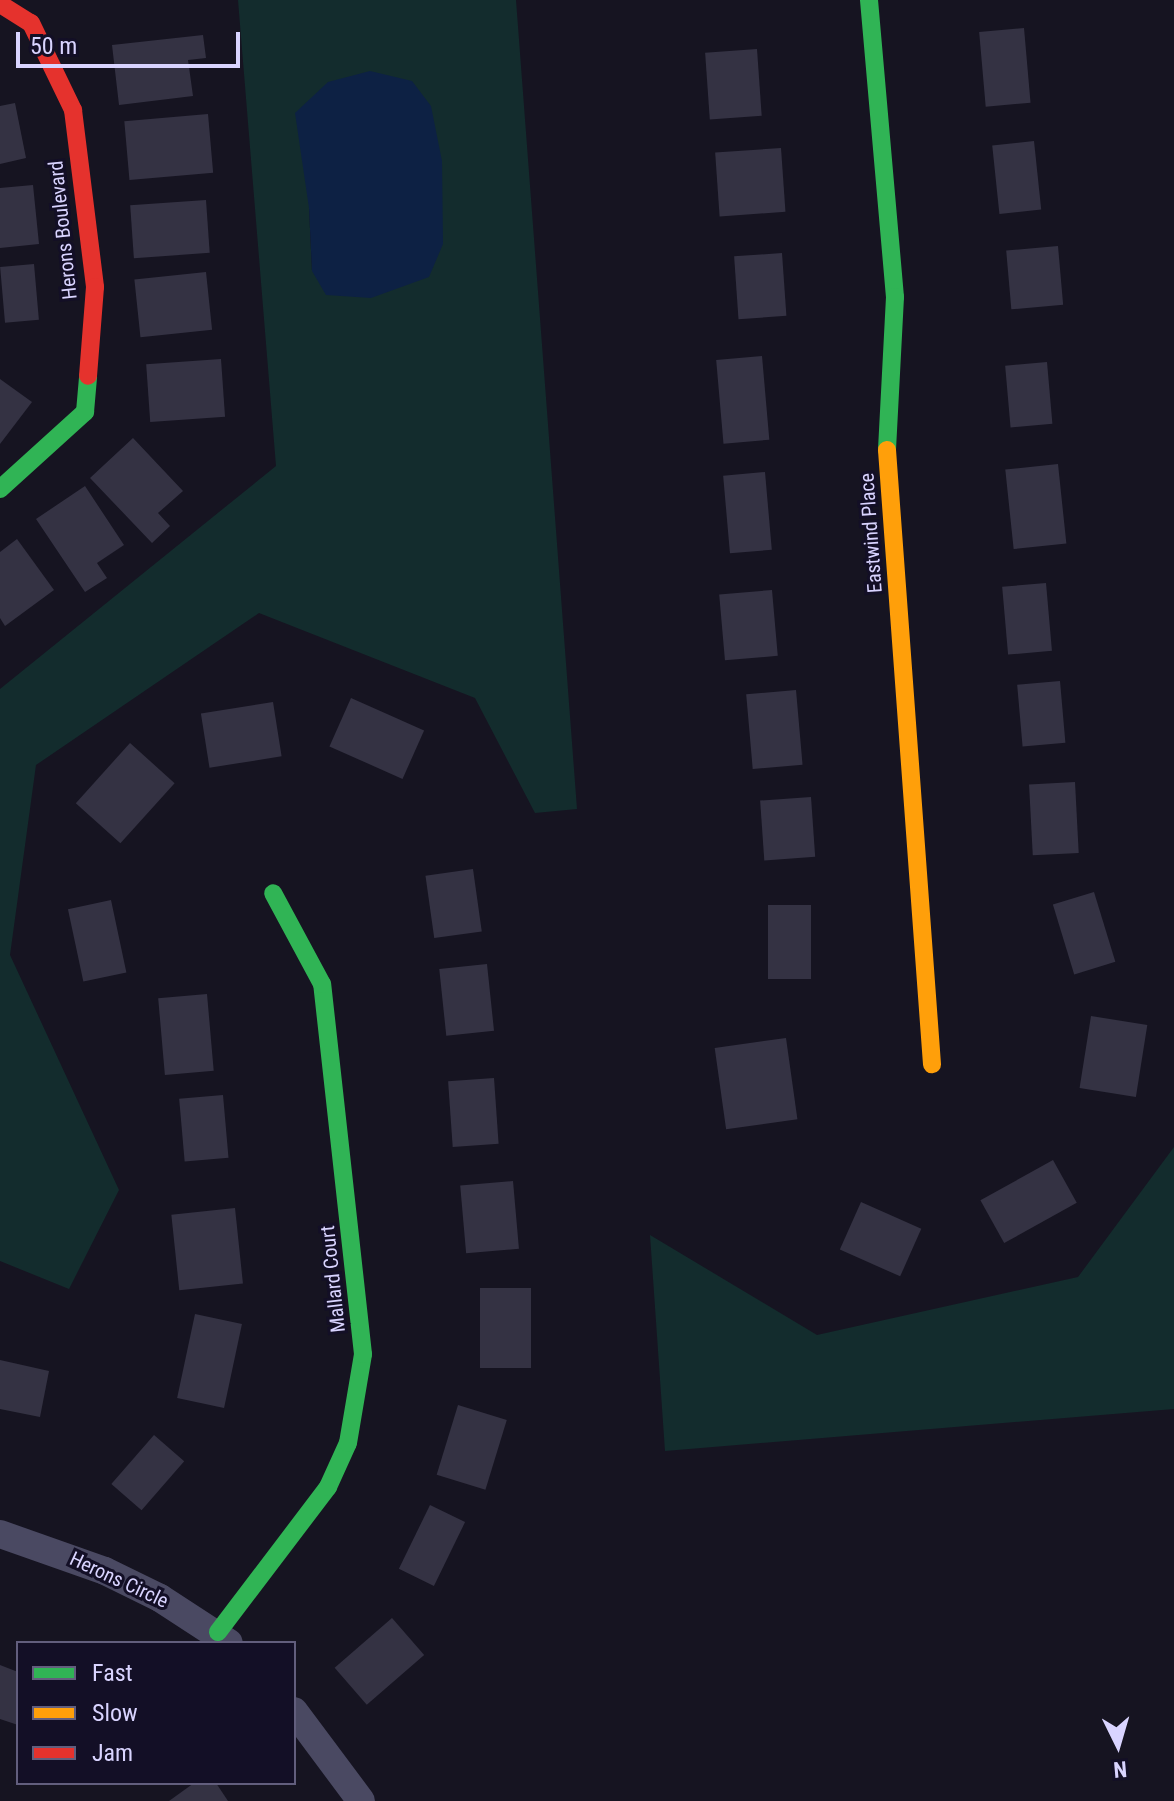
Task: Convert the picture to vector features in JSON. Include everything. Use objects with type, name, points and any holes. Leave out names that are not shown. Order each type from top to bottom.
[{"type":"street","name":"Eastwind Place","points":[[869,0],[895,297],[886,430],[932,1064]]},
{"type":"street","name":"Herons Boulevard","points":[[0,4],[31,23],[73,110],[95,287],[85,412],[0,489]]},
{"type":"street","name":"Mallard Court","points":[[224,1637],[328,1487],[348,1443],[363,1354],[322,984],[273,893]]},
{"type":"street","name":"Herons Circle","points":[[0,1534],[105,1571],[224,1637]]},
{"type":"street","points":[[296,1714],[361,1801]]},
{"type":"green space","points":[[238,0],[516,0],[577,809],[535,813],[475,698],[259,613],[36,765],[10,955],[119,1190],[69,1289],[0,1261],[0,689],[276,466]],"holes":[[[328,82],[312,271],[309,208]]]},
{"type":"green space","points":[[1174,1147],[1174,1409],[665,1451],[650,1235],[817,1335],[1078,1277]]},
{"type":"water","points":[[370,71],[412,81],[431,106],[442,161],[443,244],[429,277],[371,298],[326,295],[312,271],[309,208],[295,113],[328,82]]},
{"type":"building","points":[[1024,28],[1031,103],[986,107],[979,32]]},
{"type":"building","points":[[203,35],[206,58],[188,60],[193,96],[119,105],[112,45]]},
{"type":"building","points":[[757,49],[762,116],[710,119],[705,53]]},
{"type":"building","points":[[15,103],[26,158],[0,164],[0,106]]},
{"type":"building","points":[[208,114],[213,173],[129,180],[124,121]]},
{"type":"building","points":[[1034,141],[1041,210],[999,214],[992,145]]},
{"type":"building","points":[[781,148],[785,212],[720,216],[715,153]]},
{"type":"building","points":[[33,185],[39,244],[0,248],[0,188]]},
{"type":"building","points":[[206,200],[210,253],[134,258],[130,205]]},
{"type":"building","points":[[1058,246],[1063,305],[1011,309],[1006,251]]},
{"type":"building","points":[[782,253],[786,316],[739,319],[734,256]]},
{"type":"building","points":[[34,264],[39,320],[5,323],[0,267]]},
{"type":"building","points":[[206,272],[212,330],[140,337],[134,280]]},
{"type":"building","points":[[762,356],[769,440],[723,444],[716,360]]},
{"type":"building","points":[[221,359],[225,417],[150,422],[146,364]]},
{"type":"building","points":[[1047,362],[1052,424],[1011,427],[1005,366]]},
{"type":"building","points":[[0,379],[32,402],[0,444]]},
{"type":"building","points":[[133,438],[183,491],[158,513],[170,526],[152,543],[90,478]]},
{"type":"building","points":[[1058,464],[1066,544],[1014,549],[1005,470]]},
{"type":"building","points":[[765,472],[772,550],[730,553],[723,476]]},
{"type":"building","points":[[85,486],[124,545],[97,563],[107,578],[85,592],[36,519]]},
{"type":"building","points":[[17,539],[54,590],[5,626],[0,618],[0,552]]},
{"type":"building","points":[[1046,583],[1052,651],[1008,655],[1002,587]]},
{"type":"building","points":[[772,590],[778,656],[725,660],[719,595]]},
{"type":"building","points":[[1060,681],[1065,743],[1023,747],[1017,685]]},
{"type":"building","points":[[796,690],[803,765],[753,769],[746,694]]},
{"type":"building","points":[[351,698],[424,731],[403,779],[329,746]]},
{"type":"building","points":[[273,702],[282,756],[210,768],[201,713]]},
{"type":"building","points":[[130,743],[175,783],[120,843],[76,803]]},
{"type":"building","points":[[1075,782],[1079,853],[1033,855],[1029,784]]},
{"type":"building","points":[[811,797],[815,857],[764,860],[760,801]]},
{"type":"building","points":[[473,869],[482,931],[434,938],[425,876]]},
{"type":"building","points":[[1094,892],[1115,962],[1074,974],[1053,905]]},
{"type":"building","points":[[111,900],[126,972],[83,982],[68,909]]},
{"type":"building","points":[[768,905],[811,905],[811,979],[768,979]]},
{"type":"building","points":[[487,964],[494,1031],[446,1036],[439,969]]},
{"type":"building","points":[[207,994],[214,1071],[165,1075],[158,998]]},
{"type":"building","points":[[1091,1016],[1147,1025],[1136,1097],[1080,1088]]},
{"type":"building","points":[[786,1038],[797,1119],[726,1129],[715,1048]]},
{"type":"building","points":[[494,1078],[499,1144],[453,1147],[448,1081]]},
{"type":"building","points":[[223,1095],[228,1158],[185,1162],[179,1099]]},
{"type":"building","points":[[1053,1160],[1077,1203],[1004,1243],[980,1200]]},
{"type":"building","points":[[513,1181],[519,1249],[466,1253],[460,1186]]},
{"type":"building","points":[[861,1202],[921,1229],[900,1276],[840,1250]]},
{"type":"building","points":[[235,1208],[243,1284],[179,1290],[171,1215]]},
{"type":"building","points":[[480,1288],[531,1288],[531,1368],[480,1368]]},
{"type":"building","points":[[195,1314],[242,1324],[224,1408],[177,1398]]},
{"type":"building","points":[[0,1360],[49,1371],[40,1417],[0,1409]]},
{"type":"building","points":[[458,1405],[507,1420],[485,1490],[437,1475]]},
{"type":"building","points":[[154,1435],[184,1461],[142,1510],[111,1484]]},
{"type":"building","points":[[430,1505],[465,1522],[434,1586],[399,1569]]},
{"type":"building","points":[[392,1618],[424,1655],[367,1705],[335,1668]]},
{"type":"building","points":[[0,1665],[16,1671],[16,1724],[0,1719]]},
{"type":"building","points":[[191,1785],[217,1785],[228,1801],[169,1801]]},
{"type":"traffic: fast","points":[[869,0],[895,297],[887,450]]},
{"type":"traffic: fast","points":[[0,489],[85,412],[88,376]]},
{"type":"traffic: fast","points":[[218,1632],[328,1487],[348,1443],[363,1354],[322,984],[273,893]]},
{"type":"traffic: slow","points":[[887,450],[932,1064]]},
{"type":"traffic: jam","points":[[0,4],[31,23],[73,110],[95,287],[88,376]]}]
